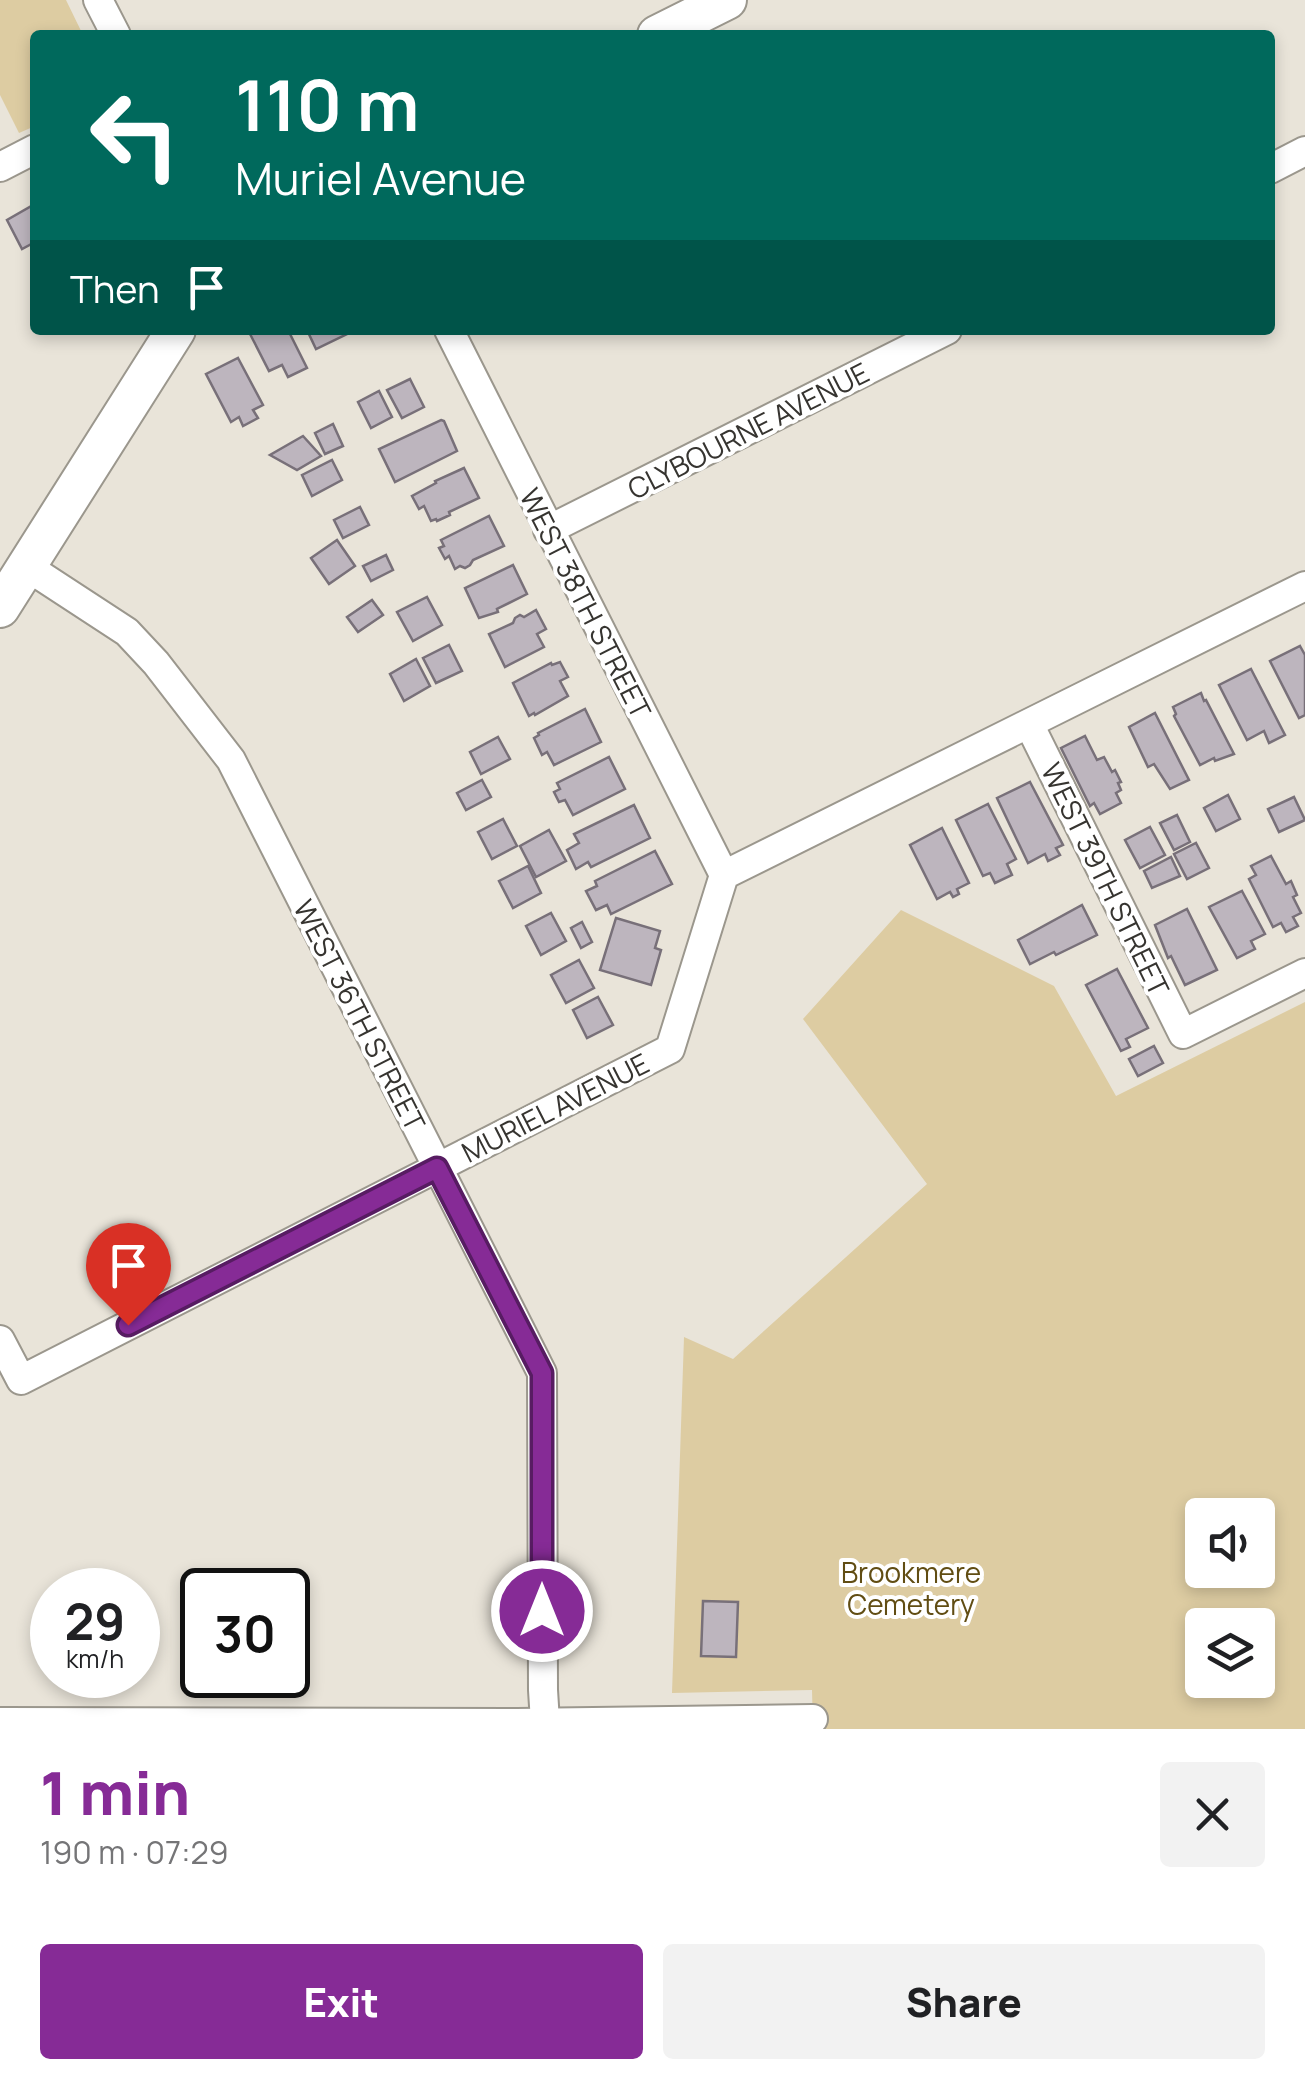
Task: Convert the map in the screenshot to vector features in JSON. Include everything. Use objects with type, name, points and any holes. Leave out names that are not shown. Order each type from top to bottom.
[{"type":"main road","points":[[666,30],[727,0]]},
{"type":"main road","points":[[0,608],[173,335]]},
{"type":"street","points":[[98,0],[113,30]]},
{"type":"street","points":[[1275,166],[1305,151]]},
{"type":"street","points":[[0,167],[30,152]]},
{"type":"street","name":"WEST 38TH STREET","points":[[451,335],[724,875]]},
{"type":"street","name":"CLYBOURNE AVENUE","points":[[548,530],[937,335]]},
{"type":"street","name":"WEST 36TH STREET","points":[[26,566],[127,632],[231,760],[542,1373],[545,1722]]},
{"type":"street","points":[[724,875],[1305,586]]},
{"type":"street","name":"WEST 39TH STREET","points":[[1029,724],[1183,1034],[1305,972]]},
{"type":"street","name":"MURIEL AVENUE","points":[[0,1340],[21,1380],[670,1049],[724,875]]},
{"type":"street","points":[[0,1722],[594,1725],[813,1719]]},
{"type":"green space","points":[[0,0],[66,0],[81,30],[30,30],[30,128],[19,133],[0,95]]},
{"type":"green space","name":"Brookmere Cemetery","points":[[901,910],[1054,986],[1116,1096],[1305,1002],[1305,1729],[813,1729],[812,1690],[672,1693],[684,1337],[733,1359],[927,1184],[803,1019]]},
{"type":"building","points":[[30,207],[30,245],[22,249],[7,220]]},
{"type":"building","points":[[251,335],[290,335],[307,368],[288,377],[282,365],[269,371]]},
{"type":"building","points":[[309,335],[345,335],[316,349]]},
{"type":"building","points":[[238,358],[263,405],[253,410],[258,418],[243,426],[239,417],[231,422],[206,374]]},
{"type":"building","points":[[410,379],[424,407],[402,418],[387,390]]},
{"type":"building","points":[[379,391],[392,417],[371,428],[358,402]]},
{"type":"building","points":[[441,420],[457,451],[395,482],[379,449]]},
{"type":"building","points":[[333,424],[343,446],[325,454],[315,433]]},
{"type":"building","points":[[303,436],[321,456],[297,470],[270,455]]},
{"type":"building","points":[[332,460],[342,480],[312,496],[302,475]]},
{"type":"building","points":[[464,468],[479,498],[431,521],[424,506],[419,509],[412,496]]},
{"type":"building","points":[[360,507],[369,525],[343,538],[334,520]]},
{"type":"building","points":[[489,516],[504,546],[473,560],[465,568],[455,569],[449,556],[445,559],[439,548],[444,546],[441,540]]},
{"type":"building","points":[[337,540],[355,566],[329,584],[311,558]]},
{"type":"building","points":[[386,555],[393,570],[371,581],[363,566]]},
{"type":"building","points":[[513,565],[527,594],[497,609],[498,612],[479,618],[465,588]]},
{"type":"building","points":[[427,597],[442,625],[413,641],[397,612]]},
{"type":"building","points":[[372,600],[383,615],[358,632],[347,617]]},
{"type":"building","points":[[536,610],[546,629],[537,634],[544,647],[505,667],[489,634]]},
{"type":"building","points":[[449,645],[462,671],[436,683],[423,658]]},
{"type":"building","points":[[1300,646],[1305,655],[1305,715],[1299,718],[1270,661]]},
{"type":"building","points":[[416,659],[430,686],[404,701],[390,674]]},
{"type":"building","points":[[560,662],[568,677],[560,681],[568,696],[529,716],[513,683]]},
{"type":"building","points":[[1251,669],[1285,735],[1269,743],[1264,731],[1247,740],[1219,685]]},
{"type":"building","points":[[1201,693],[1234,754],[1200,765],[1173,707]]},
{"type":"building","points":[[585,709],[601,742],[554,765],[547,752],[542,755],[534,738]]},
{"type":"building","points":[[1155,713],[1189,780],[1170,789],[1154,764],[1148,767],[1129,727]]},
{"type":"building","points":[[1085,736],[1097,760],[1104,757],[1121,782],[1121,790],[1116,793],[1121,803],[1100,814],[1094,803],[1090,806],[1061,748]]},
{"type":"building","points":[[498,737],[510,759],[481,774],[470,752]]},
{"type":"building","points":[[609,757],[625,789],[573,815],[565,800],[559,802],[554,792],[560,789],[557,783]]},
{"type":"building","points":[[482,780],[491,797],[466,810],[457,793]]},
{"type":"building","points":[[1030,782],[1063,845],[1056,848],[1060,855],[1048,861],[1045,854],[1028,863],[997,798]]},
{"type":"building","points":[[1228,795],[1240,819],[1216,831],[1204,808]]},
{"type":"building","points":[[1294,797],[1305,820],[1279,832],[1268,809]]},
{"type":"building","points":[[988,804],[1016,859],[1007,864],[1012,875],[995,883],[990,873],[983,876],[956,820]]},
{"type":"building","points":[[634,805],[650,838],[591,867],[588,862],[576,869],[567,850],[579,843],[574,834]]},
{"type":"building","points":[[1177,815],[1190,842],[1174,850],[1160,823]]},
{"type":"building","points":[[503,819],[517,846],[492,859],[478,832]]},
{"type":"building","points":[[1150,827],[1165,855],[1140,868],[1125,840]]},
{"type":"building","points":[[942,828],[969,883],[957,889],[959,894],[953,897],[950,892],[937,899],[910,845]]},
{"type":"building","points":[[549,830],[566,861],[536,877],[520,846]]},
{"type":"building","points":[[1196,843],[1209,868],[1187,879],[1174,854]]},
{"type":"building","points":[[655,851],[672,884],[611,914],[607,905],[596,910],[586,891],[597,886],[595,881]]},
{"type":"building","points":[[1271,856],[1286,884],[1291,881],[1301,913],[1293,917],[1298,926],[1286,932],[1281,923],[1273,927],[1249,879],[1256,875],[1251,866]]},
{"type":"building","points":[[1171,857],[1180,876],[1152,888],[1144,871]]},
{"type":"building","points":[[528,866],[541,893],[513,908],[499,881]]},
{"type":"building","points":[[1242,891],[1265,934],[1251,941],[1255,949],[1237,958],[1209,907]]},
{"type":"building","points":[[1082,905],[1097,935],[1030,964],[1018,940]]},
{"type":"building","points":[[1187,909],[1217,970],[1185,985],[1171,956],[1168,958],[1155,925]]},
{"type":"building","points":[[551,913],[566,941],[541,955],[526,926]]},
{"type":"building","points":[[616,918],[660,931],[655,948],[661,950],[651,985],[600,970]]},
{"type":"building","points":[[582,922],[592,942],[581,948],[571,928]]},
{"type":"building","points":[[579,960],[594,988],[566,1003],[551,975]]},
{"type":"building","points":[[1117,969],[1148,1028],[1126,1039],[1130,1047],[1121,1051],[1086,985]]},
{"type":"building","points":[[598,997],[613,1025],[587,1038],[573,1010]]},
{"type":"building","points":[[1154,1046],[1163,1063],[1138,1076],[1129,1059]]},
{"type":"building","points":[[703,1601],[738,1602],[736,1657],[701,1656]]},
{"type":"route","points":[[128,1325],[437,1168],[542,1373],[542,1611]]}]
